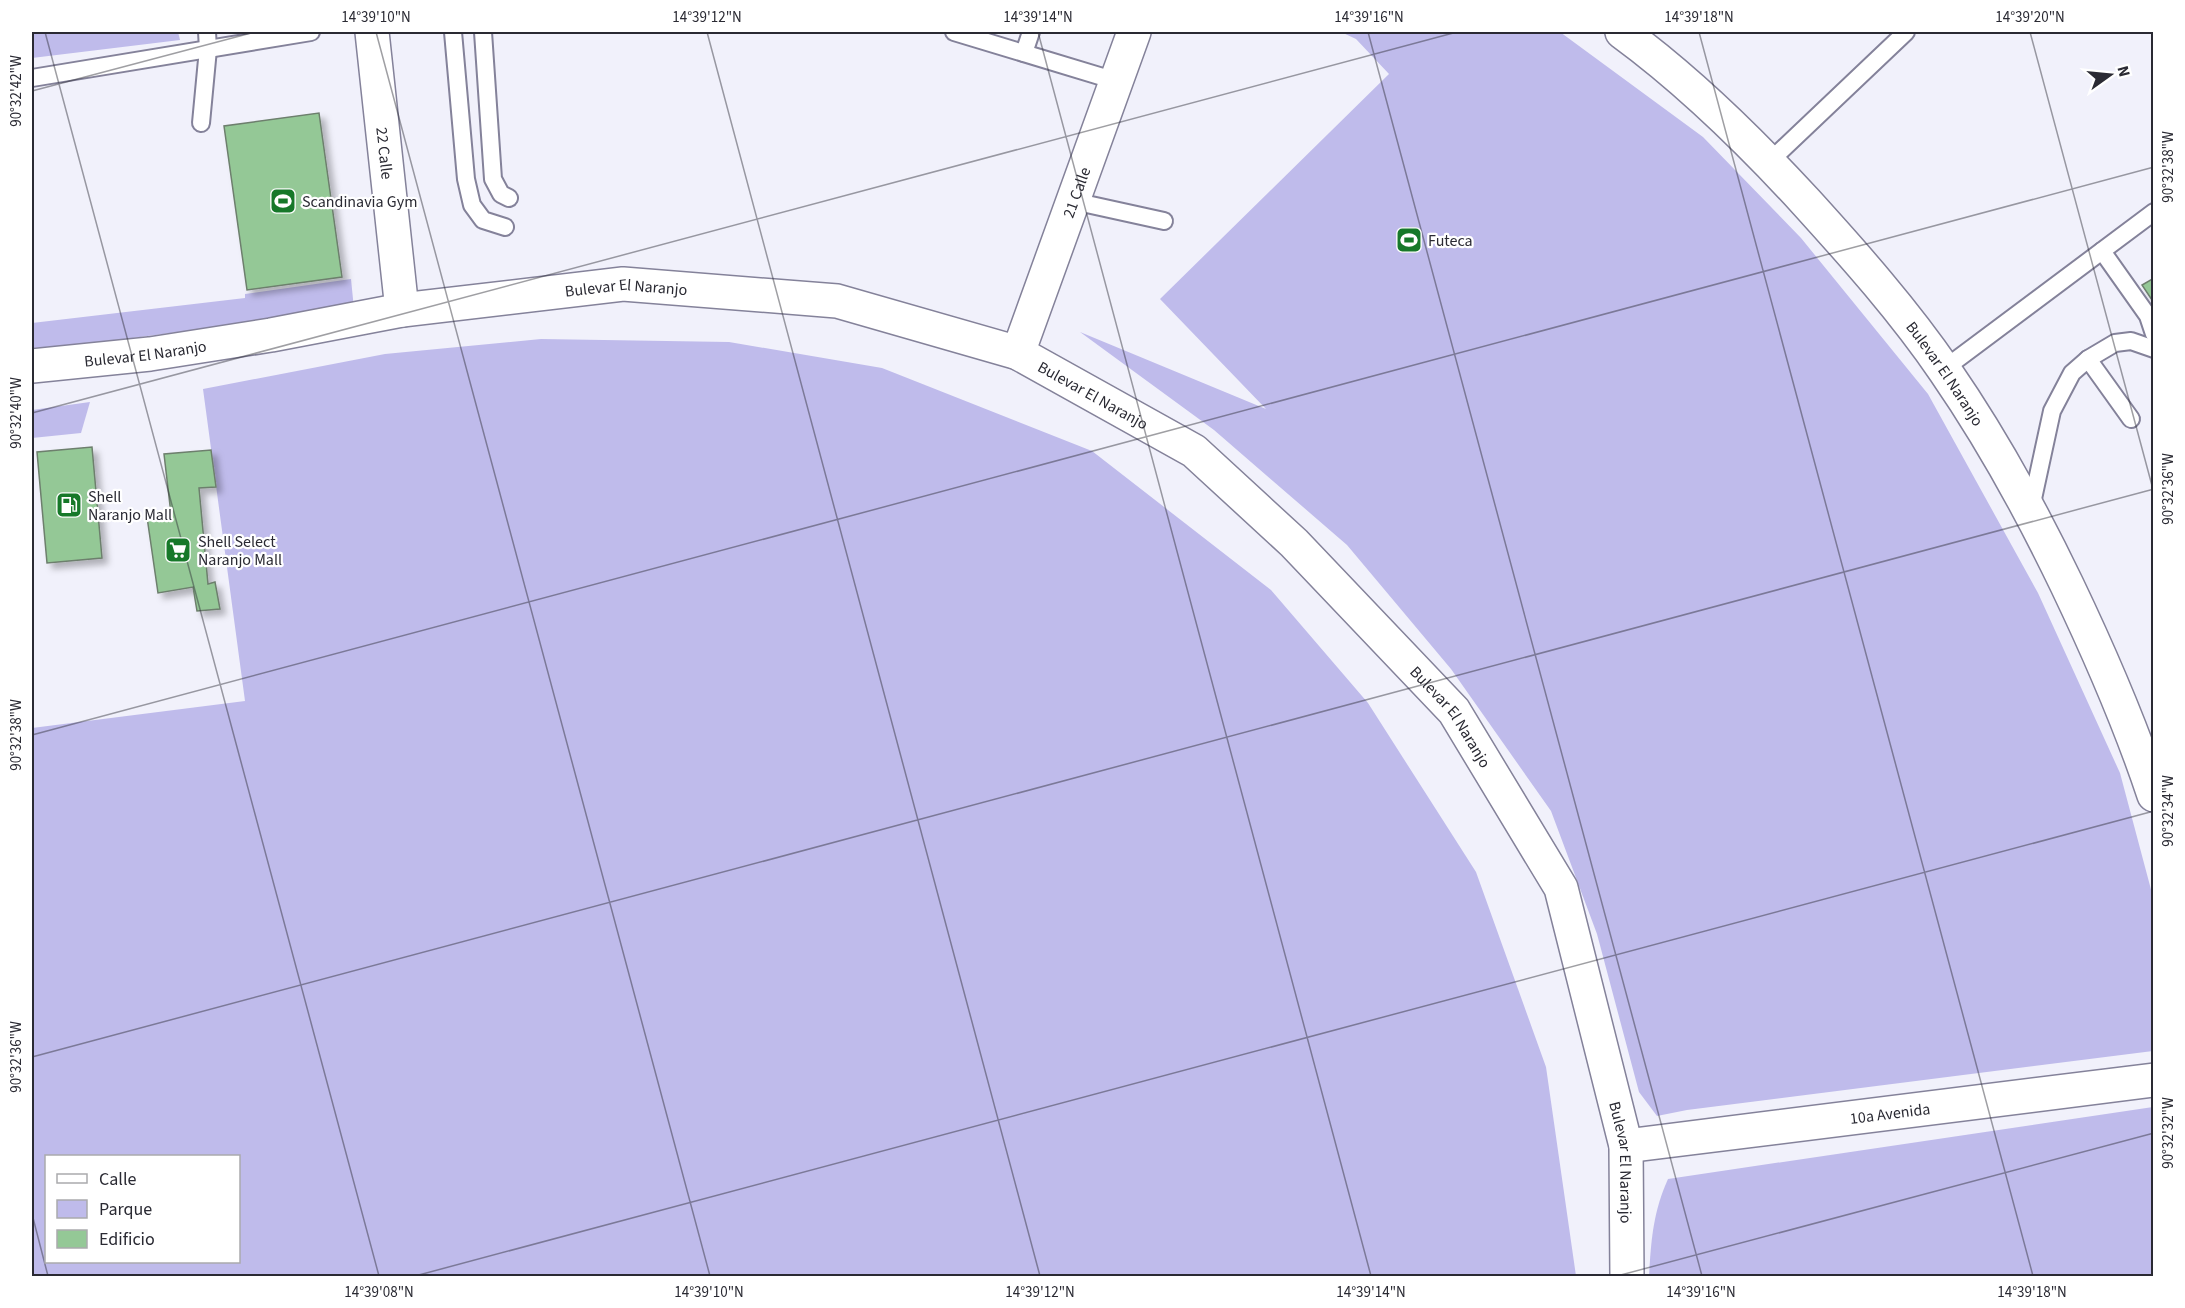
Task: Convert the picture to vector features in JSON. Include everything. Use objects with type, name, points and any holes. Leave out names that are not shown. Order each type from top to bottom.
[{"type":"main road","name":"22 Calle","points":[[372,32],[402,310]]},
{"type":"main road","name":"21 Calle","points":[[1018,353],[1134,32]]},
{"type":"main road","name":"Bulevar El Naranjo","points":[[1622,32],[1700,96],[1769,162],[1862,263],[1944,369],[1990,439],[2031,509],[2097,647],[2136,740],[2154,795]]},
{"type":"main road","name":"Bulevar El Naranjo","points":[[32,366],[172,351],[271,336],[402,310],[623,284],[837,301],[1018,353],[1194,451],[1294,543],[1454,711],[1561,888],[1626,1146],[1627,1276]]},
{"type":"main road","name":"10a Avenida","points":[[1626,1146],[2153,1081]]},
{"type":"lane","points":[[201,123],[208,49],[207,32]]},
{"type":"lane","points":[[32,78],[311,32]]},
{"type":"lane","points":[[453,32],[466,179],[472,205],[483,220],[505,227]]},
{"type":"lane","points":[[483,32],[493,179],[501,194],[509,198]]},
{"type":"lane","points":[[957,32],[1116,81]]},
{"type":"lane","points":[[1024,53],[1030,32]]},
{"type":"lane","points":[[1769,162],[1906,32]]},
{"type":"lane","points":[[1073,201],[1164,221]]},
{"type":"lane","points":[[1944,369],[2154,212]]},
{"type":"lane","points":[[2102,251],[2148,316],[2154,334]]},
{"type":"lane","points":[[2031,509],[2052,411],[2072,373],[2088,359],[2115,343],[2131,341],[2154,349]]},
{"type":"lane","points":[[2088,359],[2132,419]]},
{"type":"green space","points":[[32,32],[178,32],[180,40],[32,58]]},
{"type":"green space","points":[[1341,32],[1560,32],[1703,137],[1801,238],[1928,394],[2038,593],[2120,773],[2153,897],[2153,1051],[1687,1110],[1657,1116],[1639,1092],[1597,934],[1551,811],[1451,669],[1347,545],[1214,430],[1080,332],[1266,409],[1160,299],[1389,74],[1356,39]]},
{"type":"green space","points":[[351,279],[354,309],[87,344],[32,348],[32,323],[245,298],[245,294]]},
{"type":"green space","points":[[541,339],[729,342],[882,368],[1092,451],[1271,590],[1368,703],[1476,872],[1546,1067],[1576,1276],[32,1276],[32,728],[245,701],[203,389],[385,354]]},
{"type":"green space","points":[[90,402],[81,433],[32,438],[32,410]]},
{"type":"green space","points":[[2153,1107],[2153,1276],[1649,1276],[1656,1215],[1668,1179]]},
{"type":"building","name":"Scandinavia Gym","points":[[319,113],[342,277],[247,290],[224,126]]},
{"type":"building","points":[[2154,278],[2154,303],[2142,285]]},
{"type":"building","name":"Shell Naranjo Mall","points":[[92,447],[102,558],[47,563],[37,452]]},
{"type":"building","name":"Shell Select Naranjo Mall","points":[[211,450],[216,487],[199,488],[208,584],[215,582],[220,609],[197,611],[193,587],[158,593],[147,517],[171,514],[164,454]]},
{"type":"place","name":"Scandinavia Gym","points":[[283,201]]},
{"type":"place","name":"Futeca","points":[[1409,240]]},
{"type":"place","name":"Shell Naranjo Mall","points":[[69,505]]},
{"type":"place","name":"Shell Select Naranjo Mall","points":[[178,550]]}]
